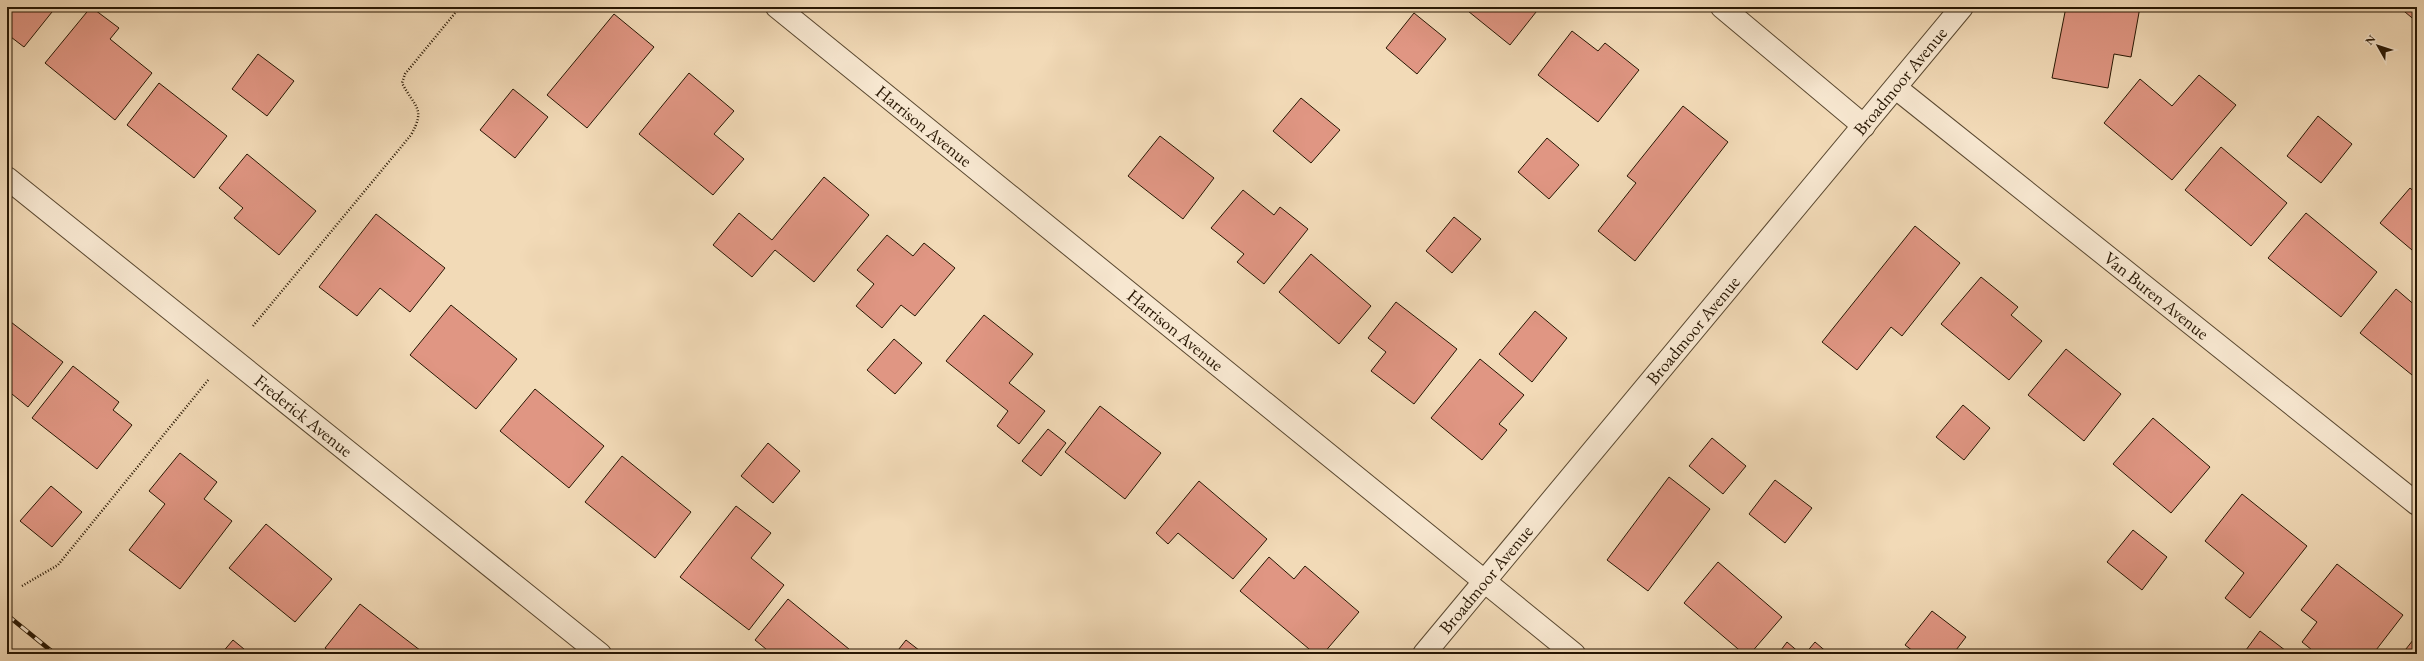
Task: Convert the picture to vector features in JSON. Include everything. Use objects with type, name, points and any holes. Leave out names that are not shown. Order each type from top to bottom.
[{"type":"street","name":"Harrison Avenue","points":[[777,7],[1574,654]]},
{"type":"street","points":[[1722,7],[1864,126]]},
{"type":"street","name":"Broadmoor Avenue","points":[[1424,654],[1962,7]]},
{"type":"street","name":"Van Buren Avenue","points":[[1896,88],[2417,504]]},
{"type":"street","name":"Frederick Avenue","points":[[7,178],[600,654]]},
{"type":"path","points":[[253,326],[411,135],[420,120],[418,109],[402,83],[405,74],[460,7]]},
{"type":"path","points":[[22,586],[58,565],[210,378]]},
{"type":"building","points":[[7,7],[56,7],[24,47],[7,34]]},
{"type":"building","points":[[91,7],[119,28],[110,39],[152,73],[115,120],[45,63]]},
{"type":"building","points":[[1463,7],[1540,7],[1510,45]]},
{"type":"building","points":[[2066,7],[2140,7],[2131,57],[2114,54],[2108,88],[2052,78]]},
{"type":"building","points":[[2399,7],[2417,7],[2417,22]]},
{"type":"building","points":[[1414,13],[1446,39],[1417,74],[1386,48]]},
{"type":"building","points":[[614,14],[654,47],[587,128],[547,95]]},
{"type":"building","points":[[1572,31],[1598,51],[1605,43],[1639,70],[1598,122],[1538,75]]},
{"type":"building","points":[[258,54],[294,81],[267,116],[232,89]]},
{"type":"building","points":[[689,73],[734,111],[714,134],[744,159],[713,195],[639,134]]},
{"type":"building","points":[[2199,75],[2236,105],[2172,180],[2104,123],[2140,79],[2172,106]]},
{"type":"building","points":[[159,83],[227,136],[194,178],[127,125]]},
{"type":"building","points":[[513,89],[548,117],[515,158],[480,130]]},
{"type":"building","points":[[1301,98],[1340,130],[1311,163],[1273,131]]},
{"type":"building","points":[[1683,106],[1728,142],[1635,261],[1598,231],[1636,183],[1627,176]]},
{"type":"building","points":[[2318,116],[2352,144],[2321,183],[2287,156]]},
{"type":"building","points":[[1160,136],[1214,178],[1183,219],[1128,176]]},
{"type":"building","points":[[1547,138],[1579,165],[1549,199],[1518,172]]},
{"type":"building","points":[[2221,147],[2287,203],[2251,246],[2185,190]]},
{"type":"building","points":[[247,154],[316,211],[279,255],[234,218],[243,208],[219,188]]},
{"type":"building","points":[[824,177],[869,215],[814,282],[775,250],[752,277],[713,245],[739,213],[772,240]]},
{"type":"building","points":[[2410,188],[2417,194],[2417,245],[2412,250],[2380,223]]},
{"type":"building","points":[[1243,190],[1274,215],[1280,207],[1308,229],[1264,284],[1237,262],[1244,254],[1211,228]]},
{"type":"building","points":[[2306,213],[2377,272],[2341,317],[2268,258]]},
{"type":"building","points":[[376,214],[445,268],[410,312],[380,288],[357,316],[319,287]]},
{"type":"building","points":[[1454,217],[1481,239],[1452,273],[1426,251]]},
{"type":"building","points":[[1915,226],[1960,263],[1902,336],[1891,327],[1857,370],[1822,342]]},
{"type":"building","points":[[887,235],[913,256],[924,243],[955,268],[915,316],[901,305],[882,328],[856,306],[874,284],[857,270]]},
{"type":"building","points":[[1311,254],[1371,306],[1339,344],[1279,292]]},
{"type":"building","points":[[1981,277],[2018,307],[2011,315],[2042,341],[2009,380],[1941,324]]},
{"type":"building","points":[[2396,289],[2417,307],[2417,379],[2360,333]]},
{"type":"building","points":[[1396,302],[1457,349],[1414,404],[1371,371],[1386,352],[1368,338]]},
{"type":"building","points":[[451,305],[517,359],[476,409],[410,355]]},
{"type":"building","points":[[1535,311],[1567,338],[1532,382],[1499,354]]},
{"type":"building","points":[[984,315],[1033,354],[1009,383],[1045,411],[1019,444],[997,426],[1008,411],[946,361]]},
{"type":"building","points":[[7,319],[63,362],[28,407],[7,390]]},
{"type":"building","points":[[894,339],[922,363],[895,394],[867,370]]},
{"type":"building","points":[[2066,349],[2121,394],[2084,441],[2028,395]]},
{"type":"building","points":[[1480,359],[1524,395],[1499,424],[1507,430],[1482,460],[1431,418]]},
{"type":"building","points":[[73,366],[119,402],[113,410],[132,425],[97,469],[32,418]]},
{"type":"building","points":[[535,389],[604,446],[569,488],[500,431]]},
{"type":"building","points":[[1963,405],[1990,428],[1964,460],[1936,437]]},
{"type":"building","points":[[1100,406],[1161,453],[1125,499],[1065,452]]},
{"type":"building","points":[[2153,418],[2210,467],[2171,513],[2113,464]]},
{"type":"building","points":[[1048,429],[1066,443],[1041,476],[1022,461]]},
{"type":"building","points":[[1712,438],[1746,466],[1723,494],[1689,466]]},
{"type":"building","points":[[768,443],[800,471],[773,503],[741,476]]},
{"type":"building","points":[[180,453],[217,482],[204,499],[232,521],[180,589],[129,550],[165,504],[149,491]]},
{"type":"building","points":[[622,456],[691,512],[655,558],[585,502]]},
{"type":"building","points":[[1669,477],[1710,509],[1648,591],[1607,560]]},
{"type":"building","points":[[1775,480],[1812,508],[1785,543],[1749,514]]},
{"type":"building","points":[[1199,481],[1267,539],[1233,579],[1178,533],[1168,544],[1156,533]]},
{"type":"building","points":[[51,486],[82,512],[52,547],[20,521]]},
{"type":"building","points":[[2242,494],[2307,546],[2250,618],[2225,598],[2244,573],[2205,541]]},
{"type":"building","points":[[736,506],[771,533],[751,558],[784,585],[749,630],[680,577]]},
{"type":"building","points":[[266,524],[332,579],[295,622],[229,568]]},
{"type":"building","points":[[2133,530],[2167,557],[2142,590],[2107,562]]},
{"type":"building","points":[[1269,557],[1294,579],[1305,566],[1359,612],[1323,654],[1315,654],[1240,591]]},
{"type":"building","points":[[1718,562],[1782,617],[1750,654],[1744,654],[1684,603]]},
{"type":"building","points":[[2337,564],[2403,615],[2373,654],[2317,654],[2302,642],[2317,622],[2301,610]]},
{"type":"building","points":[[788,599],[855,654],[772,654],[755,640]]},
{"type":"building","points":[[360,604],[425,654],[333,654],[325,648]]},
{"type":"building","points":[[1932,611],[1966,637],[1953,654],[1917,654],[1905,645]]},
{"type":"building","points":[[2260,631],[2290,654],[2243,654]]},
{"type":"building","points":[[2417,635],[2417,654],[2402,654]]},
{"type":"building","points":[[233,640],[250,654],[221,654]]},
{"type":"building","points":[[906,640],[924,654],[895,654]]},
{"type":"building","points":[[1787,642],[1801,654],[1778,654]]},
{"type":"building","points":[[1815,642],[1829,654],[1805,654]]},
{"type":"railway","points":[[7,615],[55,654]]}]
